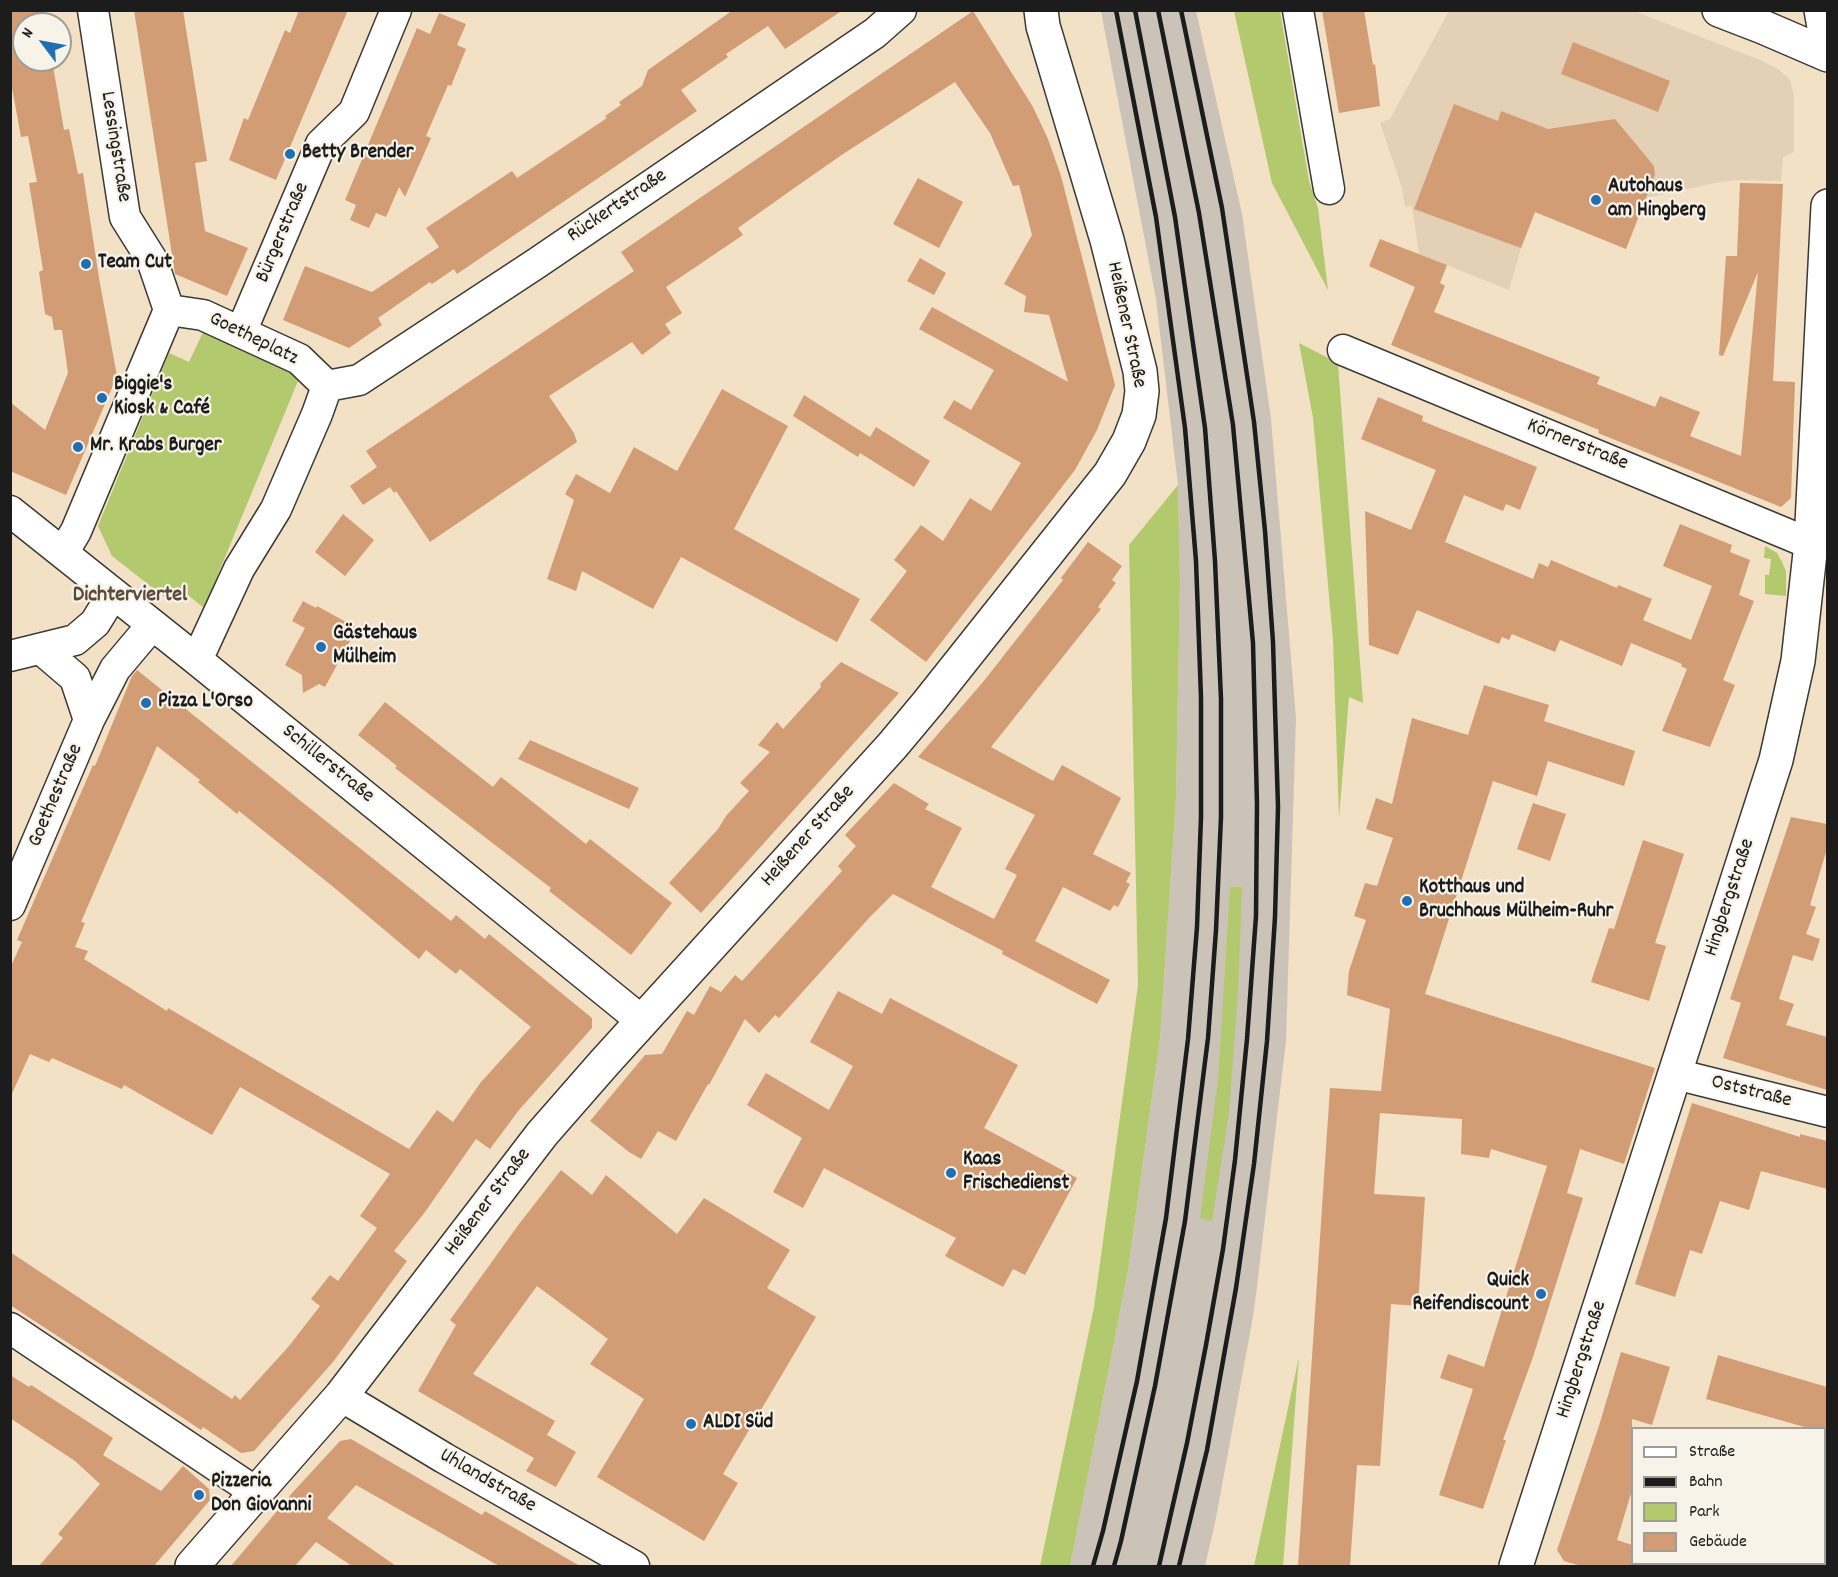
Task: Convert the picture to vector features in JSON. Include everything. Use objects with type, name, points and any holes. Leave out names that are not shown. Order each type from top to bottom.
[{"type":"street","name":"Lessingstraße","points":[[93,10],[125,217],[152,260],[169,310]]},
{"type":"street","name":"Bürgerstraße","points":[[241,332],[321,144],[354,112],[396,10]]},
{"type":"street","name":"Rückertstraße","points":[[327,386],[359,380],[369,374],[865,40],[901,10]]},
{"type":"street","name":"Heißener Straße","points":[[192,1566],[341,1396],[542,1134],[921,712],[1110,474],[1129,441],[1139,415],[1142,391],[1140,371],[1107,240],[1043,26],[1041,10]]},
{"type":"street","points":[[1298,10],[1329,189]]},
{"type":"street","points":[[1719,10],[1827,55]]},
{"type":"street","points":[[1821,10],[1827,50]]},
{"type":"street","name":"Hingbergstraße","points":[[1516,1566],[1776,760],[1798,661],[1811,544],[1827,206]]},
{"type":"street","name":"Goetheplatz","points":[[169,310],[203,315],[299,359],[327,386]]},
{"type":"street","points":[[63,553],[75,531],[169,310]]},
{"type":"street","name":"Körnerstraße","points":[[1343,350],[1811,544]]},
{"type":"street","points":[[197,660],[238,569],[276,509],[327,386]]},
{"type":"street","name":"Schillerstraße","points":[[10,511],[642,1021]]},
{"type":"street","points":[[10,656],[75,640],[95,623],[113,594]]},
{"type":"street","name":"Goethestraße","points":[[10,905],[89,720],[115,669],[152,625]]},
{"type":"street","name":"Goethestraße","points":[[41,649],[75,678],[89,720]]},
{"type":"street","name":"Oststraße","points":[[1674,1074],[1827,1112]]},
{"type":"street","points":[[10,1328],[257,1493]]},
{"type":"street","name":"Uhlandstraße","points":[[341,1396],[444,1458],[634,1566]]},
{"type":"shaded area","points":[[1101,11],[1196,11],[1242,214],[1271,419],[1296,718],[1286,1041],[1254,1311],[1205,1566],[1070,1566],[1128,1271],[1160,1039],[1176,798],[1180,583],[1178,485],[1156,299]]},
{"type":"shaded area","points":[[1449,11],[1634,11],[1778,69],[1790,80],[1794,96],[1794,152],[1783,157],[1781,181],[1720,182],[1646,198],[1626,249],[1535,212],[1521,248],[1509,290],[1419,254],[1412,206],[1405,207],[1402,188],[1380,123],[1390,119]]},
{"type":"green space","points":[[1234,11],[1280,11],[1309,181],[1318,208],[1328,290],[1272,183]]},
{"type":"green space","points":[[206,326],[290,365],[298,381],[204,608],[184,592],[167,599],[112,556],[98,526],[169,353],[189,362]]},
{"type":"green space","points":[[1299,343],[1338,363],[1363,703],[1349,697],[1339,818],[1333,640],[1313,418]]},
{"type":"green space","points":[[1178,485],[1180,583],[1176,798],[1160,1039],[1128,1271],[1070,1566],[1040,1566],[1094,1307],[1138,985],[1129,545]]},
{"type":"green space","points":[[1765,546],[1777,553],[1786,571],[1786,596],[1765,594],[1765,575],[1769,575],[1771,559],[1764,558]]},
{"type":"green space","points":[[1230,887],[1242,887],[1238,992],[1229,1113],[1212,1221],[1200,1218],[1218,1080]]},
{"type":"green space","points":[[1299,1357],[1283,1566],[1254,1566]]},
{"type":"building","points":[[10,10],[41,10],[41,12],[12,12],[12,72],[54,72],[64,130],[69,129],[78,174],[83,173],[117,376],[66,495],[10,471],[10,402],[45,430],[68,373],[62,330],[54,330],[52,317],[45,314],[39,272],[43,270],[29,183],[37,182],[28,136],[21,137],[10,77]]},
{"type":"building","points":[[134,10],[183,10],[207,161],[195,163],[205,231],[248,248],[227,296],[175,274]]},
{"type":"building","points":[[299,10],[348,10],[276,180],[229,160],[244,118],[248,120],[285,30],[290,33]]},
{"type":"building","points":[[733,10],[843,10],[785,49],[768,26],[726,54],[728,57],[681,90],[697,111],[457,274],[454,269],[432,284],[430,282],[378,318],[382,325],[349,348],[283,320],[305,266],[372,292],[439,247],[426,228],[512,171],[517,178],[607,118],[605,116],[621,105],[619,102],[642,86],[648,70]]},
{"type":"building","points":[[1322,10],[1364,10],[1373,65],[1375,64],[1380,106],[1339,113]]},
{"type":"building","points":[[973,11],[1033,107],[1048,139],[1061,176],[1115,385],[1097,430],[1075,470],[926,662],[870,620],[907,571],[894,560],[921,525],[943,541],[970,498],[991,511],[1021,463],[943,418],[954,400],[971,410],[994,370],[919,329],[932,307],[1068,382],[1049,315],[1024,312],[1026,296],[1004,284],[1032,235],[1019,185],[1013,186],[990,133],[955,82],[790,191],[738,228],[743,235],[666,287],[682,313],[665,324],[671,333],[642,355],[632,342],[549,396],[574,433],[577,442],[430,542],[396,491],[394,493],[390,487],[363,505],[350,486],[377,467],[366,451],[634,271],[621,252]]},
{"type":"building","points":[[439,13],[466,24],[457,45],[466,49],[451,86],[448,85],[426,136],[431,138],[405,197],[399,187],[386,217],[376,213],[369,228],[350,220],[356,205],[345,200],[417,28],[430,34]]},
{"type":"building","points":[[1573,42],[1670,81],[1658,112],[1561,74]]},
{"type":"building","points":[[1454,104],[1498,121],[1501,111],[1548,129],[1615,119],[1654,166],[1655,175],[1626,249],[1535,212],[1521,248],[1414,209]]},
{"type":"building","points":[[918,178],[963,202],[939,248],[893,224]]},
{"type":"building","points":[[1740,183],[1783,184],[1773,381],[1795,382],[1791,498],[1781,507],[1598,433],[1599,430],[1391,345],[1415,287],[1369,266],[1380,239],[1447,265],[1440,283],[1445,286],[1434,312],[1600,377],[1597,384],[1655,407],[1660,396],[1700,412],[1690,436],[1741,456],[1758,272],[1723,356],[1719,355],[1726,256],[1737,256]]},
{"type":"building","points":[[920,258],[946,273],[934,295],[907,281]]},
{"type":"building","points":[[722,389],[788,426],[734,529],[860,599],[837,642],[681,557],[653,609],[582,571],[576,591],[547,579],[574,500],[565,494],[576,474],[610,493],[634,447],[677,471]]},
{"type":"building","points":[[804,395],[870,437],[876,427],[930,461],[914,487],[860,453],[858,457],[793,416]]},
{"type":"building","points":[[1378,397],[1423,416],[1422,421],[1537,467],[1520,510],[1506,504],[1503,511],[1464,495],[1445,542],[1533,579],[1539,563],[1548,567],[1551,560],[1617,588],[1618,585],[1652,599],[1643,620],[1691,640],[1712,586],[1663,566],[1680,524],[1732,545],[1730,552],[1750,560],[1739,595],[1754,601],[1723,680],[1735,685],[1710,747],[1662,731],[1687,669],[1681,666],[1682,664],[1631,643],[1622,666],[1560,640],[1555,652],[1512,634],[1509,640],[1502,637],[1499,644],[1417,610],[1398,655],[1369,645],[1365,511],[1411,530],[1436,470],[1361,439]]},
{"type":"building","points":[[343,514],[374,540],[345,576],[315,552]]},
{"type":"building","points":[[1088,542],[1122,566],[1112,580],[1116,583],[1098,607],[1101,609],[991,747],[1053,781],[1062,765],[1121,798],[1093,854],[1131,873],[1126,882],[1130,884],[1118,907],[1114,905],[1110,911],[1063,887],[1035,941],[1110,980],[1097,1004],[1002,954],[1003,951],[893,894],[779,1018],[775,1015],[759,1033],[745,1019],[676,1141],[658,1131],[641,1159],[590,1121],[645,1055],[662,1054],[687,1011],[694,1015],[710,986],[721,992],[735,975],[742,981],[842,871],[838,866],[856,846],[845,835],[894,783],[929,804],[925,809],[962,828],[931,887],[994,919],[1017,875],[1005,869],[1035,815],[918,757],[983,682],[1063,580],[1061,578]]},
{"type":"building","name":"Gästehaus Mülheim","points":[[303,601],[357,628],[325,687],[319,684],[303,693],[302,675],[285,665],[305,628],[292,621]]},
{"type":"building","points":[[841,662],[899,693],[701,913],[669,883],[749,791],[740,783],[770,752],[758,745],[777,722],[783,729]]},
{"type":"building","points":[[137,670],[451,921],[456,915],[485,939],[489,934],[592,1018],[592,1028],[519,1110],[490,1149],[476,1139],[425,1212],[394,1251],[407,1261],[333,1362],[254,1451],[241,1453],[203,1427],[201,1430],[10,1305],[10,1252],[232,1399],[235,1395],[240,1400],[289,1346],[320,1306],[311,1299],[330,1275],[338,1281],[377,1228],[360,1216],[390,1174],[240,1087],[212,1135],[124,1085],[122,1089],[52,1058],[49,1062],[30,1054],[10,1098],[10,968],[22,942],[17,940],[93,765],[95,766],[132,676]],"holes":[[[157,746],[200,780],[198,782],[237,814],[239,811],[419,959],[426,950],[456,974],[460,969],[531,1027],[481,1082],[453,1122],[437,1110],[409,1149],[168,1008],[167,1011],[84,959],[88,951],[75,947],[85,923],[81,922]]]},
{"type":"building","points":[[1484,685],[1549,705],[1544,721],[1635,751],[1624,786],[1548,761],[1537,796],[1493,781],[1425,994],[1655,1068],[1624,1164],[1580,1149],[1567,1193],[1583,1198],[1533,1357],[1503,1440],[1506,1440],[1483,1509],[1439,1495],[1473,1389],[1440,1378],[1448,1354],[1484,1367],[1547,1166],[1491,1149],[1489,1158],[1461,1154],[1462,1119],[1380,1113],[1374,1194],[1425,1197],[1418,1306],[1391,1304],[1380,1466],[1357,1465],[1350,1566],[1298,1566],[1330,1088],[1381,1091],[1390,1009],[1347,995],[1349,971],[1366,920],[1354,916],[1365,883],[1377,886],[1393,838],[1366,829],[1376,798],[1392,804],[1412,718],[1468,735]]},
{"type":"building","points":[[385,702],[493,787],[501,777],[586,844],[590,839],[672,903],[631,955],[549,891],[551,888],[395,768],[397,766],[358,735]]},
{"type":"building","points":[[530,740],[639,788],[629,809],[518,759]]},
{"type":"building","points":[[1533,803],[1566,814],[1550,861],[1517,849]]},
{"type":"building","points":[[1791,817],[1827,824],[1827,849],[1810,905],[1816,907],[1806,934],[1820,939],[1813,961],[1793,955],[1779,999],[1794,1004],[1786,1025],[1827,1037],[1827,1090],[1723,1058],[1741,1003],[1730,999]]},
{"type":"building","points":[[1643,840],[1684,854],[1655,943],[1666,946],[1649,1001],[1591,982],[1609,928],[1614,929]]},
{"type":"building","name":"Kaas Frischedienst","points":[[838,991],[882,1014],[890,998],[1018,1065],[984,1128],[1077,1178],[1025,1275],[1013,1269],[1003,1287],[945,1256],[956,1238],[824,1168],[803,1208],[773,1192],[802,1138],[747,1105],[766,1073],[829,1110],[853,1066],[810,1042]]},
{"type":"building","points":[[1692,1103],[1800,1137],[1800,1134],[1827,1141],[1827,1189],[1761,1171],[1749,1210],[1720,1201],[1702,1254],[1690,1250],[1675,1297],[1635,1284]]},
{"type":"building","points":[[561,1170],[592,1195],[606,1175],[677,1234],[704,1198],[790,1250],[767,1288],[816,1317],[723,1474],[738,1483],[704,1541],[597,1477],[644,1399],[590,1364],[608,1339],[537,1286],[473,1374],[555,1421],[547,1435],[576,1452],[556,1487],[526,1471],[534,1458],[418,1391],[456,1325],[450,1320]]},
{"type":"building","points":[[1621,1352],[1670,1367],[1652,1425],[1632,1419],[1631,1493],[1617,1540],[1631,1545],[1632,1566],[1581,1566],[1564,1561],[1557,1550]]},
{"type":"building","points":[[1718,1355],[1827,1387],[1827,1434],[1826,1427],[1804,1427],[1706,1399]]},
{"type":"building","points":[[10,1375],[29,1387],[31,1385],[113,1438],[103,1455],[161,1491],[183,1466],[209,1489],[210,1500],[154,1566],[39,1566],[63,1538],[58,1534],[100,1484],[75,1461],[10,1418]]},
{"type":"building","points":[[351,1439],[482,1515],[485,1511],[580,1566],[499,1566],[356,1485],[327,1518],[396,1566],[352,1566],[316,1542],[295,1566],[231,1566],[293,1492],[340,1441]]},
{"type":"railway","points":[[1093,1566],[1137,1381],[1166,1218],[1188,1039],[1197,927],[1201,817],[1201,697],[1196,561],[1185,428],[1156,217],[1116,10]]},
{"type":"railway","points":[[1114,1566],[1155,1386],[1185,1221],[1208,1038],[1221,817],[1221,699],[1215,561],[1205,428],[1175,217],[1135,10]]},
{"type":"railway","points":[[1158,10],[1199,213],[1233,425],[1253,643],[1257,804],[1256,916],[1235,1160],[1223,1249],[1206,1345],[1187,1443],[1159,1566]]},
{"type":"railway","points":[[1179,1566],[1207,1450],[1236,1288],[1254,1164],[1267,1041],[1275,917],[1278,807],[1273,642],[1254,422],[1222,208],[1181,10]]},
{"type":"place","name":"Betty Brender","points":[[290,154]]},
{"type":"place","name":"Autohaus am Hingberg","points":[[1596,200]]},
{"type":"place","name":"Team Cut","points":[[86,264]]},
{"type":"place","name":"Biggie's Kiosk & Café","points":[[102,398]]},
{"type":"place","name":"Mr. Krabs Burger","points":[[78,447]]},
{"type":"place","name":"Gästehaus Mülheim","points":[[321,647]]},
{"type":"place","name":"Pizza L'Orso","points":[[146,703]]},
{"type":"place","name":"Kotthaus und Bruchhaus Mülheim-Ruhr","points":[[1407,901]]},
{"type":"place","name":"Kaas Frischedienst","points":[[951,1173]]},
{"type":"place","name":"Quick Reifendiscount","points":[[1541,1294]]},
{"type":"place","name":"ALDI Süd","points":[[691,1424]]},
{"type":"place","name":"Pizzeria Don Giovanni","points":[[199,1495]]},
{"type":"district","name":"Dichterviertel","points":[[130,597]]}]
